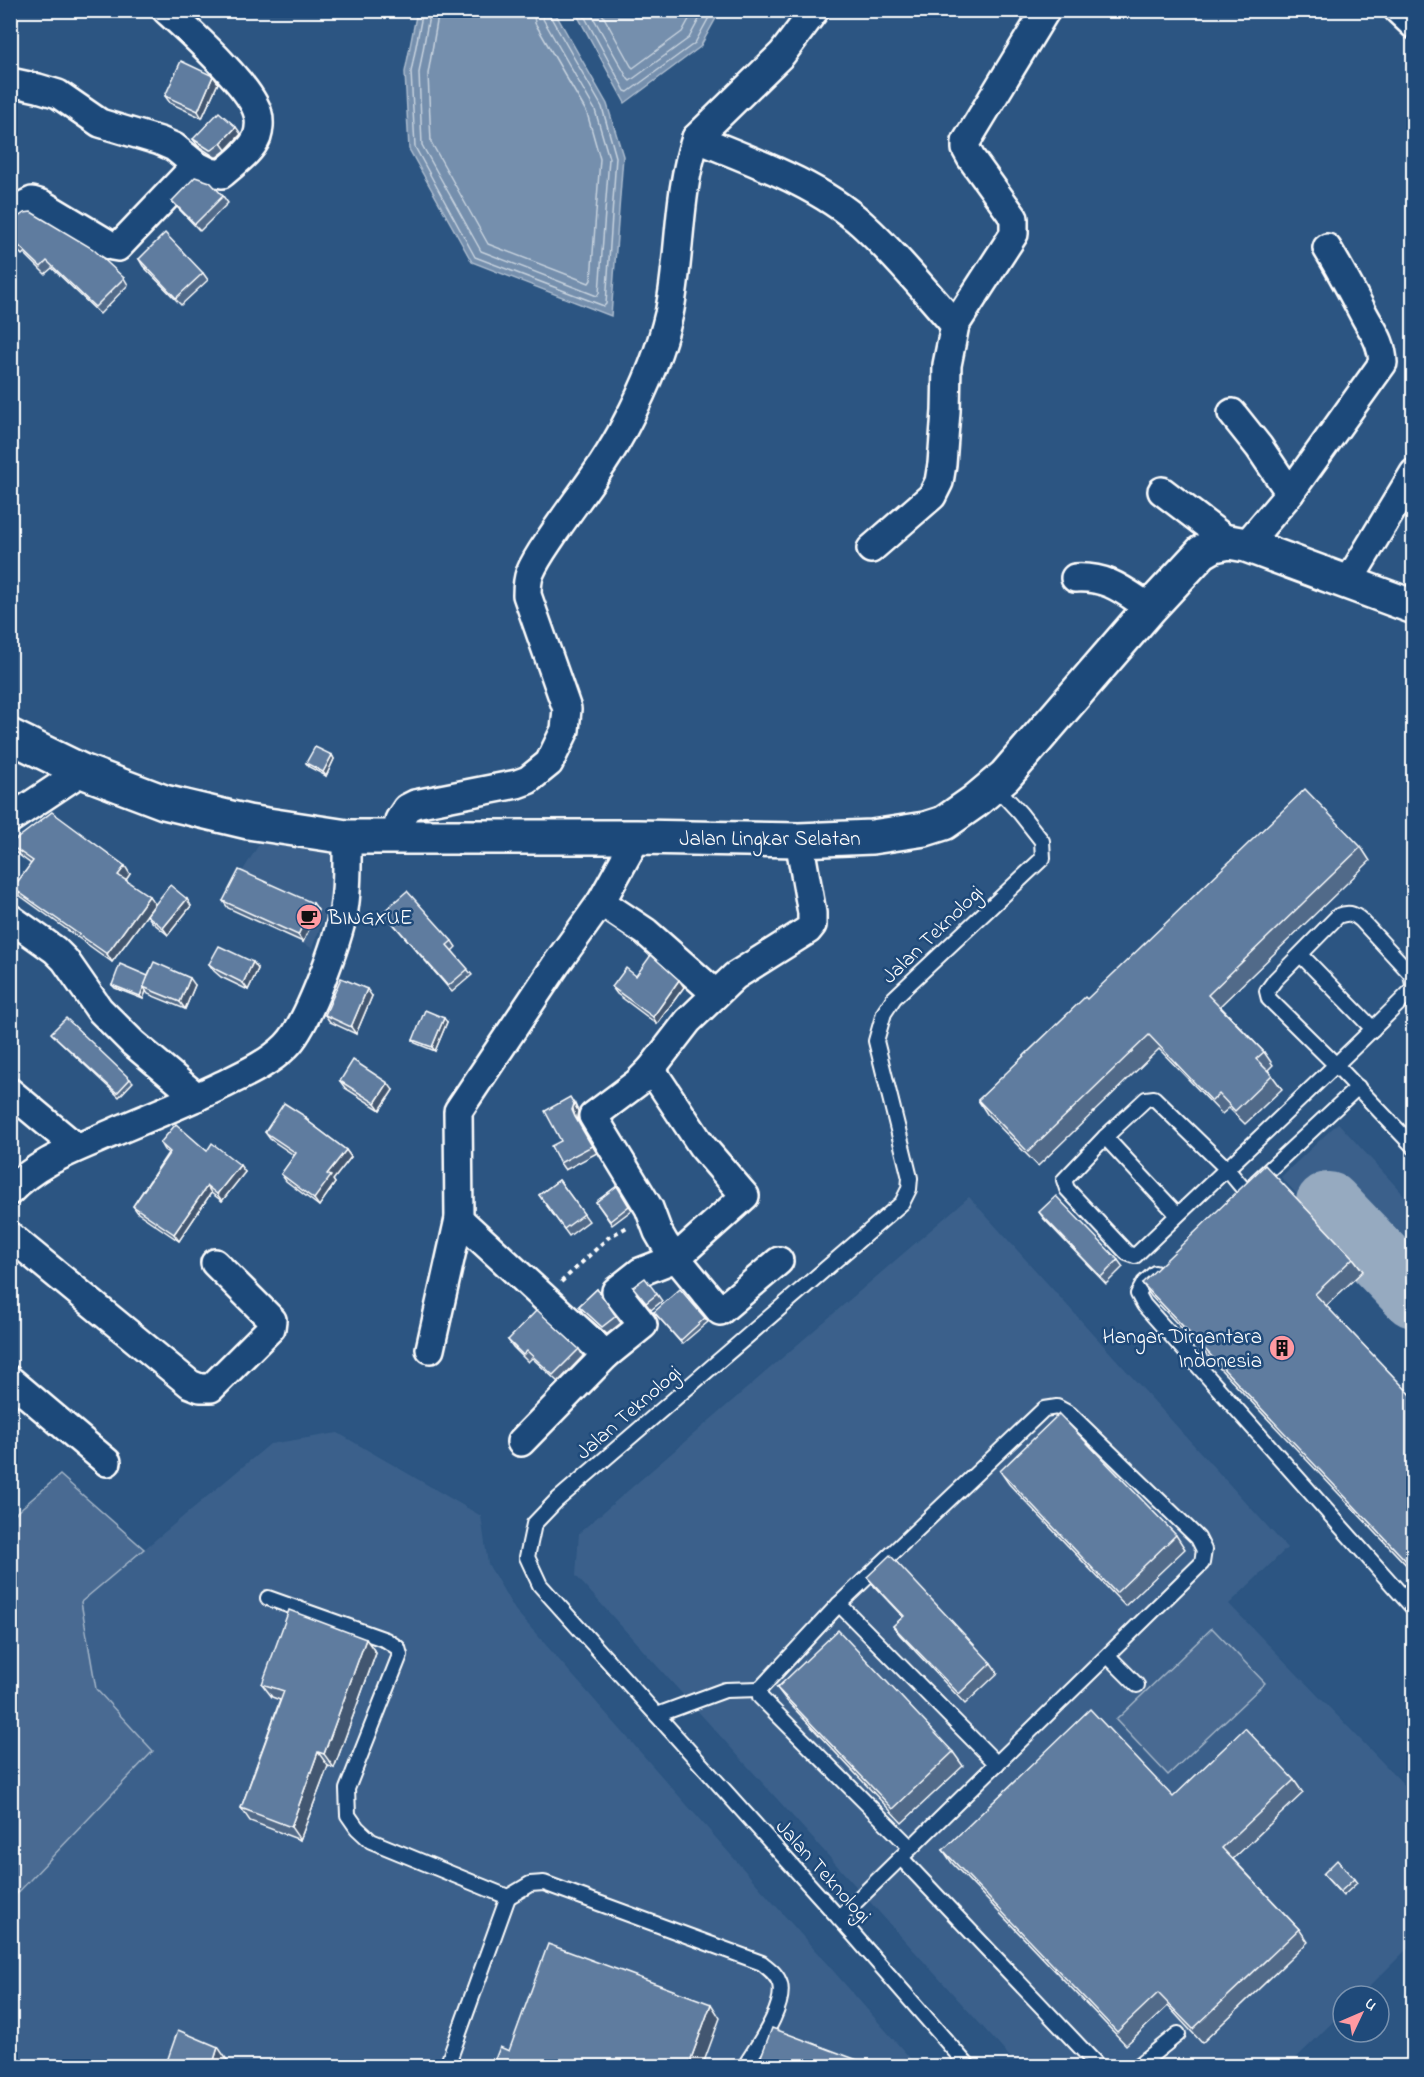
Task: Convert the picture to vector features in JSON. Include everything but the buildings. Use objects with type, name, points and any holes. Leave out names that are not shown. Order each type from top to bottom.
[{"type":"main road","name":"Jalan Lingkar Selatan","points":[[10,736],[82,771],[164,802],[248,822],[347,837],[399,835],[799,840],[872,837],[925,829],[944,823],[1005,776],[1150,608],[1202,552],[1214,545],[1238,543]]},
{"type":"main road","points":[[1238,543],[1413,607]]},
{"type":"street","points":[[10,82],[58,94],[100,123],[160,141],[180,151],[196,165],[210,172],[222,174],[255,140],[259,131],[258,114],[247,92],[166,10]]},
{"type":"street","points":[[399,835],[399,820],[407,808],[415,804],[501,788],[528,780],[549,763],[565,730],[567,710],[527,595],[527,583],[537,559],[625,427],[651,375],[669,312],[683,198],[690,156],[696,138],[782,54],[815,10]]},
{"type":"street","points":[[870,549],[932,496],[939,482],[945,422],[947,366],[955,325],[1014,234],[1014,218],[971,158],[966,149],[966,142],[1046,10]]},
{"type":"street","points":[[1398,10],[1413,25]]},
{"type":"street","points":[[696,138],[788,177],[834,203],[861,224],[955,325]]},
{"type":"street","points":[[10,216],[20,207],[32,201],[42,204],[112,246],[118,247],[196,165]]},
{"type":"street","points":[[1162,491],[1238,543],[1290,493],[1383,363],[1382,348],[1377,336],[1327,249]]},
{"type":"street","points":[[1232,412],[1290,493]]},
{"type":"street","points":[[1347,584],[1413,473]]},
{"type":"street","points":[[1076,578],[1090,578],[1116,585],[1150,608]]},
{"type":"street","points":[[10,819],[82,771]]},
{"type":"street","points":[[10,1191],[22,1178],[76,1147],[242,1076],[288,1045],[304,1023],[344,910],[348,880],[347,837]]},
{"type":"street","points":[[430,1349],[459,1219],[458,1111],[555,966],[601,902],[637,837]]},
{"type":"street","points":[[778,1261],[720,1311],[676,1258],[658,1232],[651,1213],[593,1116],[651,1070],[688,1021],[735,976],[808,930],[812,925],[812,913],[799,840]]},
{"type":"street","points":[[601,902],[646,932],[716,993]]},
{"type":"street","points":[[10,918],[55,950],[65,960],[99,1009],[133,1043],[197,1096]]},
{"type":"street","points":[[521,1442],[606,1355],[643,1325],[616,1291],[640,1272],[676,1258],[746,1196],[702,1146],[651,1070]]},
{"type":"street","points":[[10,1092],[76,1147]]},
{"type":"street","points":[[459,1219],[606,1355]]},
{"type":"street","points":[[10,1236],[189,1384],[200,1388],[211,1388],[271,1328],[272,1320],[215,1263]]},
{"type":"street","points":[[10,1380],[107,1462]]},
{"type":"lane","name":"Jalan Teknologi","points":[[968,2067],[839,1918],[540,1585],[527,1557],[534,1524],[556,1501],[902,1203],[909,1189],[910,1178],[876,1041],[884,1013],[894,998],[1043,858],[1042,841],[994,785]]},
{"type":"lane","points":[[1358,1088],[1242,1195],[1226,1168],[1154,1098],[1146,1099],[1064,1180],[1067,1189],[1127,1253],[1135,1256],[1177,1214],[1226,1168],[1336,1065],[1412,990],[1411,974],[1361,920],[1355,915],[1346,913],[1338,916],[1267,991],[1269,999],[1336,1065],[1358,1088],[1413,1147]]},
{"type":"lane","points":[[1301,955],[1373,1029]]},
{"type":"lane","points":[[1105,1137],[1177,1214]]},
{"type":"lane","points":[[1169,1260],[1144,1283],[1138,1294],[1144,1305],[1413,1609]]},
{"type":"lane","points":[[839,1918],[906,1853],[1108,1656],[1202,1563],[1204,1550],[1198,1538],[1070,1414],[1057,1407],[1044,1409],[839,1604],[760,1689],[760,1697],[906,1853],[1098,2067]]},
{"type":"lane","points":[[268,1598],[386,1640],[398,1648],[400,1654],[347,1789],[348,1815],[357,1828],[371,1841],[508,1897]]},
{"type":"lane","points":[[839,1604],[997,1764]]},
{"type":"lane","points":[[1108,1656],[1137,1685]]},
{"type":"lane","points":[[657,1715],[725,1690],[760,1689]]},
{"type":"lane","points":[[447,2067],[508,1897],[530,1884],[544,1883],[762,1963],[773,1972],[780,1984],[781,1996],[777,2010],[745,2067]]},
{"type":"lane","points":[[1138,2067],[1178,2034]]},
{"type":"path","points":[[544,1298],[609,1237],[651,1213]]},
{"type":"shaded area","points":[[260,843],[349,855],[312,948],[222,904]]},
{"type":"shaded area","points":[[1338,1123],[1413,1205],[1413,1320],[1281,1177]]},
{"type":"shaded area","points":[[969,1197],[1287,1548],[1229,1604],[1413,1794],[1413,1943],[1372,1984],[1331,1984],[1331,2024],[1288,2066],[1018,2066],[576,1576],[579,1533]]},
{"type":"shaded area","points":[[338,1433],[481,1516],[488,1564],[515,1610],[917,2066],[11,2066],[10,1900],[153,1751],[96,1689],[81,1602],[270,1444]]},
{"type":"shaded area","points":[[60,1475],[144,1549],[81,1602],[96,1689],[153,1751],[11,1900],[11,1517]]},
{"type":"shaded area","points":[[1212,1628],[1265,1683],[1168,1775],[1116,1720]]},
{"type":"water","points":[[417,11],[554,11],[607,104],[623,156],[611,316],[472,262],[409,149],[405,72]]},
{"type":"water","points":[[575,11],[720,11],[700,47],[625,103]]},
{"type":"taxiway","points":[[1328,1205],[1414,1295]]},
{"type":"place","name":"BINGXUE","points":[[309,917]]},
{"type":"place","name":"Hangar Dirgantara Indonesia","points":[[1282,1348]]}]
